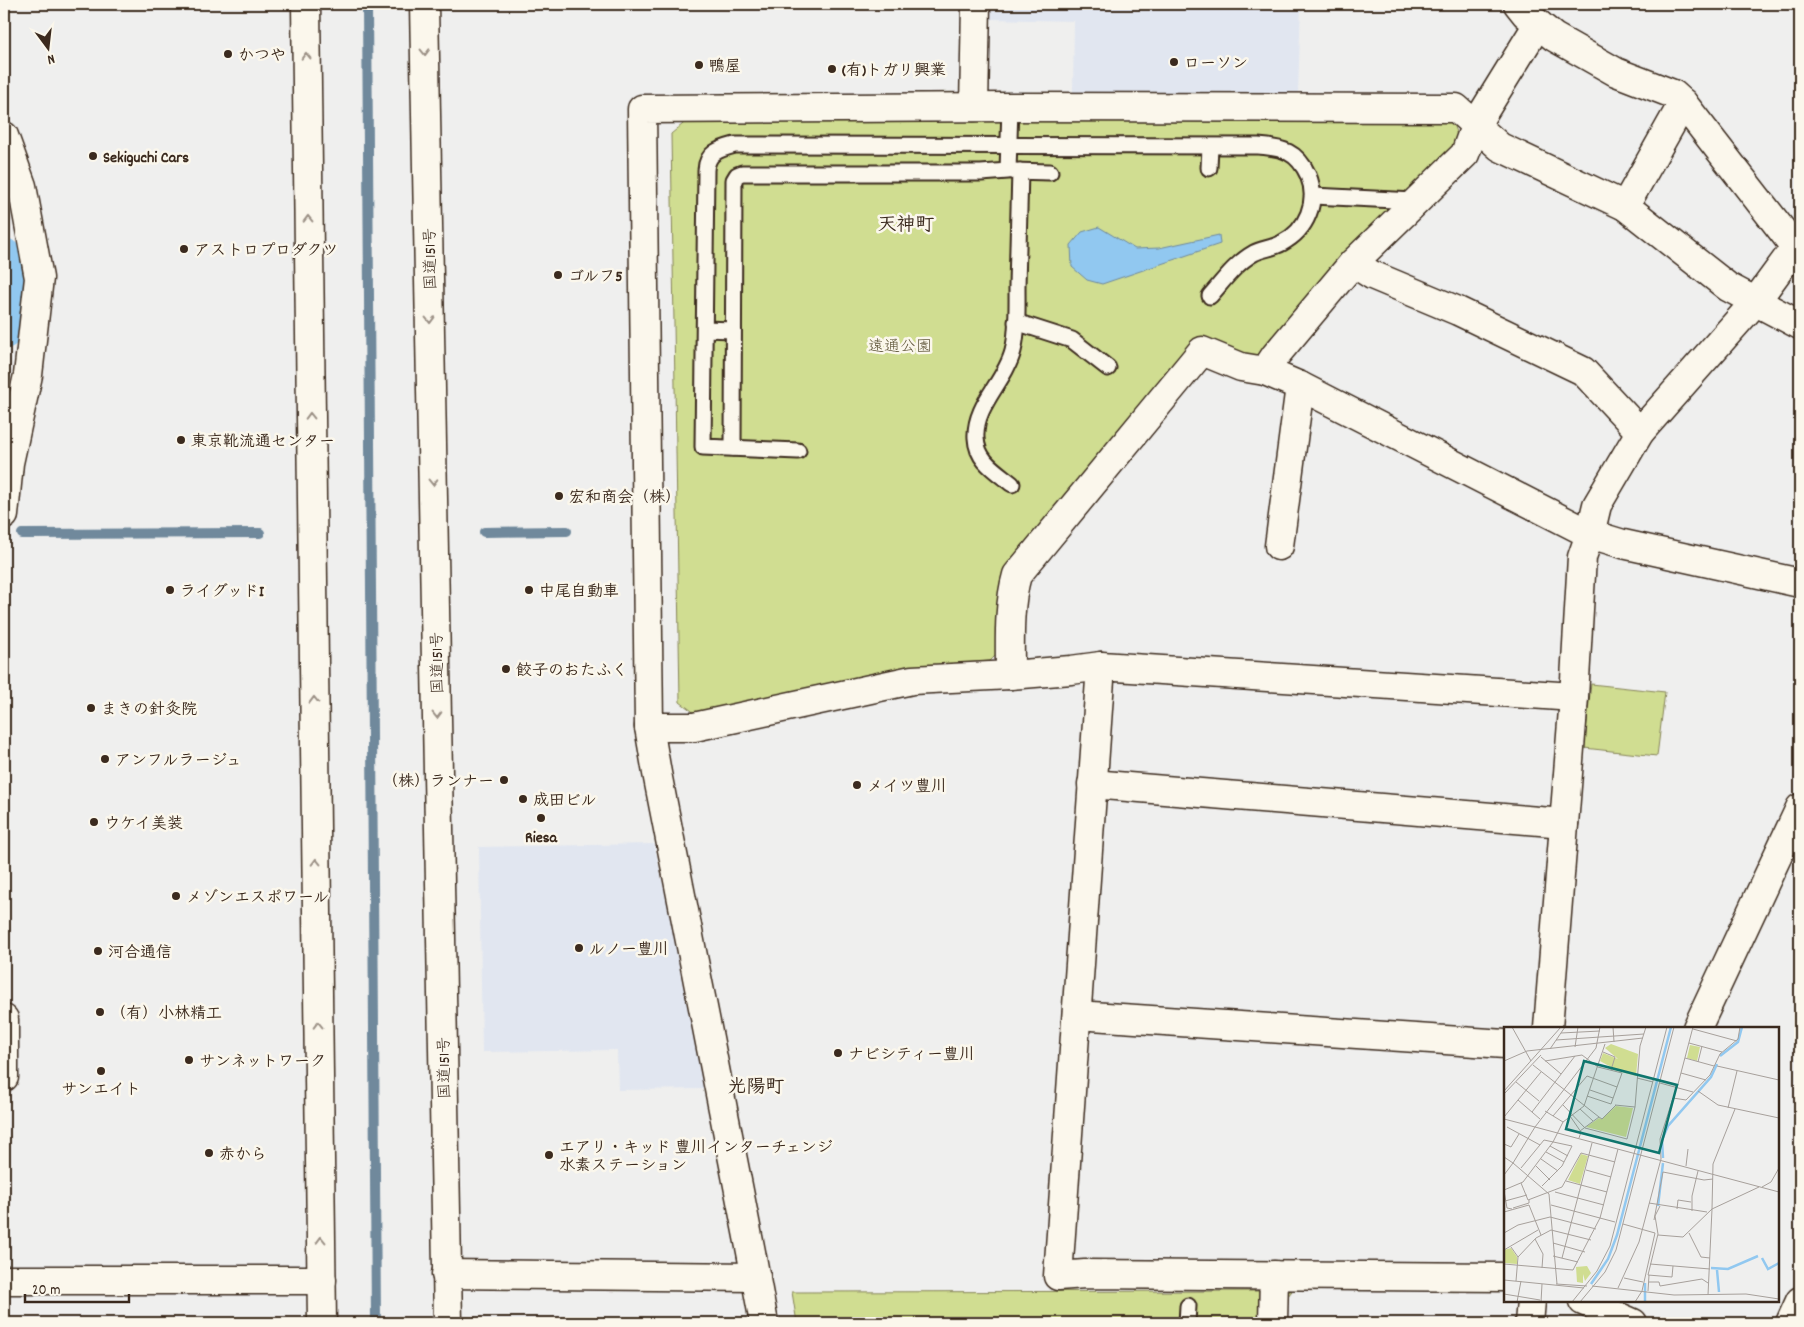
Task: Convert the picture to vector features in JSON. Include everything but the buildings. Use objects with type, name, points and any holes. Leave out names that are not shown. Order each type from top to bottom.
[{"type":"main road","points":[[306,4],[322,1323]]},
{"type":"main road","name":"国道151号","points":[[424,4],[448,1323]]},
{"type":"main road","points":[[974,107],[976,4]]},
{"type":"main road","points":[[1518,4],[1526,14],[1554,37],[1616,72],[1672,94],[1683,103],[1798,244],[1756,301],[1640,432],[1597,505],[1582,557],[1574,697],[1548,1027]]},
{"type":"main road","points":[[1265,371],[1275,356],[1353,263],[1465,154],[1475,126],[1538,24]]},
{"type":"main road","points":[[1625,206],[1683,103]]},
{"type":"main road","points":[[764,1323],[658,783],[649,727],[642,109],[974,107],[1456,108],[1500,147],[1625,206],[1728,287],[1800,325]]},
{"type":"main road","points":[[4,136],[22,186],[39,278],[28,375],[9,462],[4,514]]},
{"type":"main road","points":[[1353,263],[1372,275],[1458,310],[1583,371],[1640,432]]},
{"type":"main road","points":[[1010,675],[1011,625],[1014,586],[1017,575],[1202,351],[1241,367],[1265,371],[1300,386],[1590,534],[1624,544],[1800,583]]},
{"type":"main road","points":[[1279,546],[1300,386]]},
{"type":"main road","points":[[649,727],[694,727],[912,680],[1010,675],[1101,666],[1574,697]]},
{"type":"main road","points":[[1101,666],[1058,1276],[1085,1274],[1504,1277]]},
{"type":"main road","points":[[1092,784],[1564,823]]},
{"type":"main road","points":[[1697,1027],[1800,808]]},
{"type":"main road","points":[[1077,1015],[1504,1044]]},
{"type":"main road","points":[[4,1019],[4,1077]]},
{"type":"main road","points":[[446,1274],[756,1277]]},
{"type":"main road","points":[[1273,1323],[1274,1275]]},
{"type":"main road","points":[[4,1280],[322,1280]]},
{"type":"main road","points":[[1790,1323],[1800,1301]]},
{"type":"main road","points":[[1529,1323],[1531,1302]]},
{"type":"main road","points":[[1586,1302],[1633,1323]]},
{"type":"lane","points":[[1010,107],[1009,145],[1014,171],[1016,322],[1013,352],[982,409],[978,420],[976,439],[981,458],[987,465],[1012,484]]},
{"type":"lane","points":[[798,451],[703,447],[706,163],[716,150],[735,145],[1009,145],[1258,146],[1287,151],[1296,157],[1308,176],[1313,196],[1307,217],[1295,235],[1283,242],[1255,252],[1246,258],[1210,296]]},
{"type":"lane","points":[[884,173],[886,145]]},
{"type":"lane","points":[[1209,168],[1210,147]]},
{"type":"lane","points":[[733,448],[734,180],[737,175],[742,173],[1050,172]]},
{"type":"lane","points":[[1313,196],[1415,201]]},
{"type":"lane","points":[[1016,322],[1072,340],[1108,368]]},
{"type":"lane","points":[[705,329],[733,330]]},
{"type":"lane","points":[[1187,1323],[1188,1306]]},
{"type":"shaded area","points":[[989,4],[1301,4],[1298,93],[1073,92],[1074,21],[989,19]]},
{"type":"shaded area","name":"ルノー豊川","points":[[654,844],[709,1089],[618,1090],[617,1050],[482,1052],[479,847]]},
{"type":"green space","name":"遠通公園","points":[[689,119],[1452,121],[1459,141],[1262,354],[1242,358],[1198,340],[1008,571],[1001,650],[990,661],[907,667],[696,714],[680,702],[671,134]]},
{"type":"green space","points":[[1591,684],[1665,692],[1657,756],[1584,748]]},
{"type":"green space","points":[[1292,1291],[1282,1303],[1282,1323],[797,1323],[792,1292]]},
{"type":"water","points":[[1099,227],[1135,249],[1159,248],[1219,235],[1220,244],[1102,284],[1087,280],[1072,267],[1071,245],[1082,232]]},
{"type":"waterway","points":[[367,4],[376,1323]]},
{"type":"waterway","points":[[4,256],[7,265],[9,293],[4,331]]},
{"type":"waterway","points":[[484,532],[567,531]]},
{"type":"waterway","points":[[22,534],[260,533]]},
{"type":"place","name":"かつや","points":[[228,54]]},
{"type":"place","name":"ローソン","points":[[1174,62]]},
{"type":"place","name":"鴨屋","points":[[699,65]]},
{"type":"place","name":"(有)トガリ興業","points":[[832,69]]},
{"type":"place","name":"Sekiguchi Cars","points":[[93,156]]},
{"type":"place","name":"アストロプロダクツ","points":[[184,249]]},
{"type":"place","name":"ゴルフ5","points":[[558,275]]},
{"type":"place","name":"東京靴流通センター","points":[[181,440]]},
{"type":"place","name":"宏和商会（株）","points":[[559,496]]},
{"type":"place","name":"ライグッドI","points":[[170,590]]},
{"type":"place","name":"中尾自動車","points":[[529,590]]},
{"type":"place","name":"餃子のおたふく","points":[[506,669]]},
{"type":"place","name":"まきの針灸院","points":[[91,708]]},
{"type":"place","name":"アンフルラージュ","points":[[105,759]]},
{"type":"place","name":"（株）ランナー","points":[[504,780]]},
{"type":"place","name":"メイツ豊川","points":[[857,785]]},
{"type":"place","name":"成田ビル","points":[[523,799]]},
{"type":"place","name":"Riesa","points":[[541,818]]},
{"type":"place","name":"ウケイ美装","points":[[94,822]]},
{"type":"place","name":"メゾンエスポワール","points":[[176,896]]},
{"type":"place","name":"ルノー豊川","points":[[579,948]]},
{"type":"place","name":"河合通信","points":[[98,951]]},
{"type":"place","name":"（有）小林精工","points":[[100,1012]]},
{"type":"place","name":"ナビシティー豊川","points":[[838,1053]]},
{"type":"place","name":"サンネットワーク","points":[[189,1060]]},
{"type":"place","name":"サンエイト","points":[[101,1071]]},
{"type":"place","name":"赤から","points":[[209,1153]]},
{"type":"place","name":"エアリ・キッド 豊川インターチェンジ 水素ステーション","points":[[549,1155]]},
{"type":"district","name":"天神町","points":[[906,223]]},
{"type":"district","name":"光陽町","points":[[756,1085]]}]
